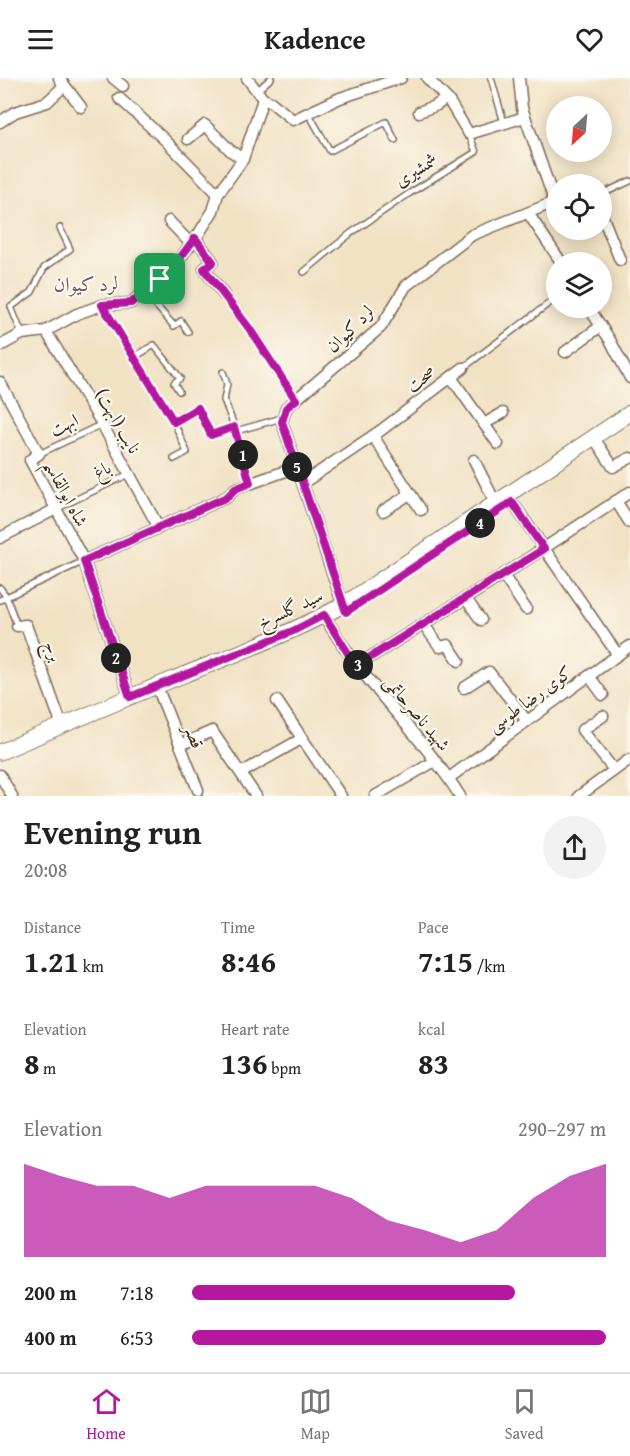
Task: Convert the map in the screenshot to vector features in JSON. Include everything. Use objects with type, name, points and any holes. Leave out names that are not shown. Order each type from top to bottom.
[{"type":"main road","name":"سید گلسرخ","points":[[344,609],[495,502],[630,413]]},
{"type":"main road","name":"سید گلسرخ","points":[[0,761],[297,639],[512,502],[630,423]]},
{"type":"main road","name":"سید گلسرخ","points":[[0,752],[130,697],[326,619]]},
{"type":"street","points":[[113,78],[123,86]]},
{"type":"street","points":[[248,78],[260,95],[293,120],[340,98],[401,78]]},
{"type":"street","points":[[427,78],[447,98],[469,134],[525,117]]},
{"type":"street","name":"لرد کیوان","points":[[519,78],[522,108],[546,177]]},
{"type":"street","points":[[0,122],[15,112],[48,102],[62,82],[81,107]]},
{"type":"street","points":[[0,346],[22,334],[46,331],[77,314],[102,305],[131,303],[174,266],[213,212],[218,194],[243,159],[260,95]]},
{"type":"street","points":[[119,98],[181,145],[218,194]]},
{"type":"street","points":[[419,112],[447,98]]},
{"type":"street","points":[[181,145],[205,125],[231,151],[243,159]]},
{"type":"street","name":"لرد کیوان","points":[[284,417],[286,408],[381,327],[406,286],[472,235],[546,205]]},
{"type":"street","points":[[528,213],[554,252]]},
{"type":"street","points":[[169,221],[213,262],[204,269],[224,295]]},
{"type":"street","points":[[612,240],[620,261]]},
{"type":"street","points":[[596,318],[630,378]]},
{"type":"street","points":[[565,352],[601,326]]},
{"type":"street","name":"نایب (ابهت)","points":[[46,331],[102,424],[159,528]]},
{"type":"street","name":"صحت","points":[[303,483],[373,436],[463,368]]},
{"type":"street","points":[[451,377],[498,444]]},
{"type":"street","name":"شاه ابوالقاسم","points":[[0,382],[39,454],[30,460],[84,561],[130,697]]},
{"type":"street","points":[[484,424],[503,413]]},
{"type":"street","points":[[284,417],[282,422],[344,609]]},
{"type":"street","points":[[373,436],[421,510]]},
{"type":"street","points":[[598,444],[613,467],[630,458]]},
{"type":"street","points":[[474,460],[495,502]]},
{"type":"street","points":[[84,561],[227,497],[235,489],[297,467]]},
{"type":"street","points":[[356,666],[503,576],[630,492]]},
{"type":"street","points":[[383,511],[410,494]]},
{"type":"street","points":[[616,501],[630,524]]},
{"type":"street","points":[[512,502],[618,655]]},
{"type":"street","points":[[0,538],[56,509]]},
{"type":"street","points":[[503,576],[526,609]]},
{"type":"street","points":[[466,599],[481,620]]},
{"type":"street","name":"شهید ناصرحاتمی","points":[[326,619],[356,666],[449,778],[460,796]]},
{"type":"street","name":"برج","points":[[17,626],[26,625],[62,726]]},
{"type":"street","points":[[424,625],[440,647],[448,645],[459,661]]},
{"type":"street","name":"کوی رضا طوسی","points":[[449,778],[630,646]]},
{"type":"street","points":[[464,688],[489,672],[527,722]]},
{"type":"street","points":[[589,676],[603,695]]},
{"type":"street","name":"قصر","points":[[160,694],[198,790]]},
{"type":"street","points":[[277,701],[341,796]]},
{"type":"street","points":[[603,716],[582,730],[614,770]]},
{"type":"street","points":[[180,745],[212,731],[256,796]]},
{"type":"street","points":[[241,773],[303,738]]},
{"type":"street","points":[[579,796],[630,759]]},
{"type":"street","points":[[375,796],[435,761]]},
{"type":"street","points":[[0,775],[12,796]]},
{"type":"lane","points":[[260,95],[271,78]]},
{"type":"lane","points":[[491,78],[504,123]]},
{"type":"lane","points":[[308,112],[330,151],[386,122],[395,140]]},
{"type":"lane","name":"شمشیری","points":[[304,272],[351,233],[476,152],[469,134]]},
{"type":"lane","points":[[612,189],[630,181]]},
{"type":"lane","points":[[22,334],[11,307],[32,292],[44,268],[70,249],[60,228]]},
{"type":"lane","points":[[145,293],[174,326],[181,321],[188,332]]},
{"type":"lane","points":[[224,295],[249,328],[296,400]]},
{"type":"lane","points":[[102,305],[174,422],[187,452],[174,459]]},
{"type":"lane","name":"صحت","points":[[463,368],[546,306]]},
{"type":"lane","points":[[133,358],[154,345],[180,378],[174,383],[179,391]]},
{"type":"lane","points":[[224,372],[227,384],[224,400],[235,429],[250,483]]},
{"type":"lane","points":[[174,422],[198,408],[211,435],[284,417]]},
{"type":"lane","name":"ابهت","points":[[39,454],[102,424]]},
{"type":"lane","name":"باغ","points":[[56,509],[129,474]]},
{"type":"lane","points":[[3,598],[84,561]]},
{"type":"lane","name":"برج","points":[[0,588],[17,626]]},
{"type":"district","name":"لرد کیوان","points":[[86,284]]},
{"type":"route","points":[[195,238],[213,262],[204,269],[249,328],[296,400],[286,408],[282,422],[346,612],[512,502],[544,549],[356,666],[324,615],[293,631],[130,697],[84,561],[227,497],[235,489],[250,483],[234,427],[211,435],[198,408],[174,422],[102,305],[131,303],[160,279],[174,266],[195,238]]}]
